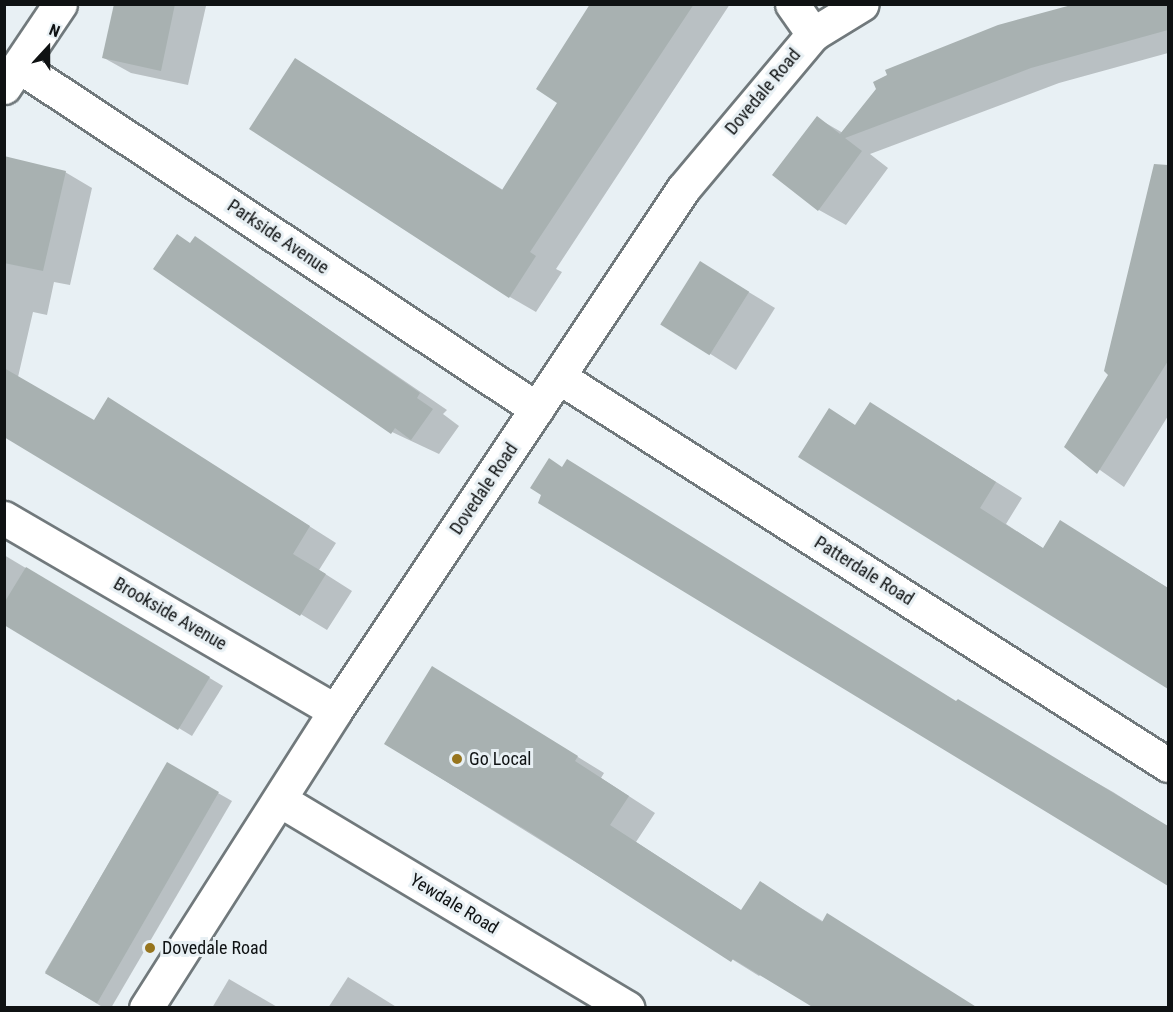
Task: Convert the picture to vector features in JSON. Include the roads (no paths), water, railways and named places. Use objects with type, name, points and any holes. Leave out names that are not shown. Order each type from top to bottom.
[{"type":"street","points":[[12,76],[60,4]]},
{"type":"street","points":[[792,4],[813,34]]},
{"type":"street","name":"Dovedale Road","points":[[146,1008],[335,711],[683,189],[813,34],[862,4]]},
{"type":"street","name":"Parkside Avenue","points":[[12,76],[537,409]]},
{"type":"street","name":"Patterdale Road","points":[[559,377],[1168,765]]},
{"type":"street","name":"Brookside Avenue","points":[[4,518],[335,711]]},
{"type":"street","name":"Yewdale Road","points":[[280,800],[628,1008]]},
{"type":"place","name":"Go Local","points":[[457,759]]},
{"type":"place","name":"Dovedale Road","points":[[150,948]]}]
